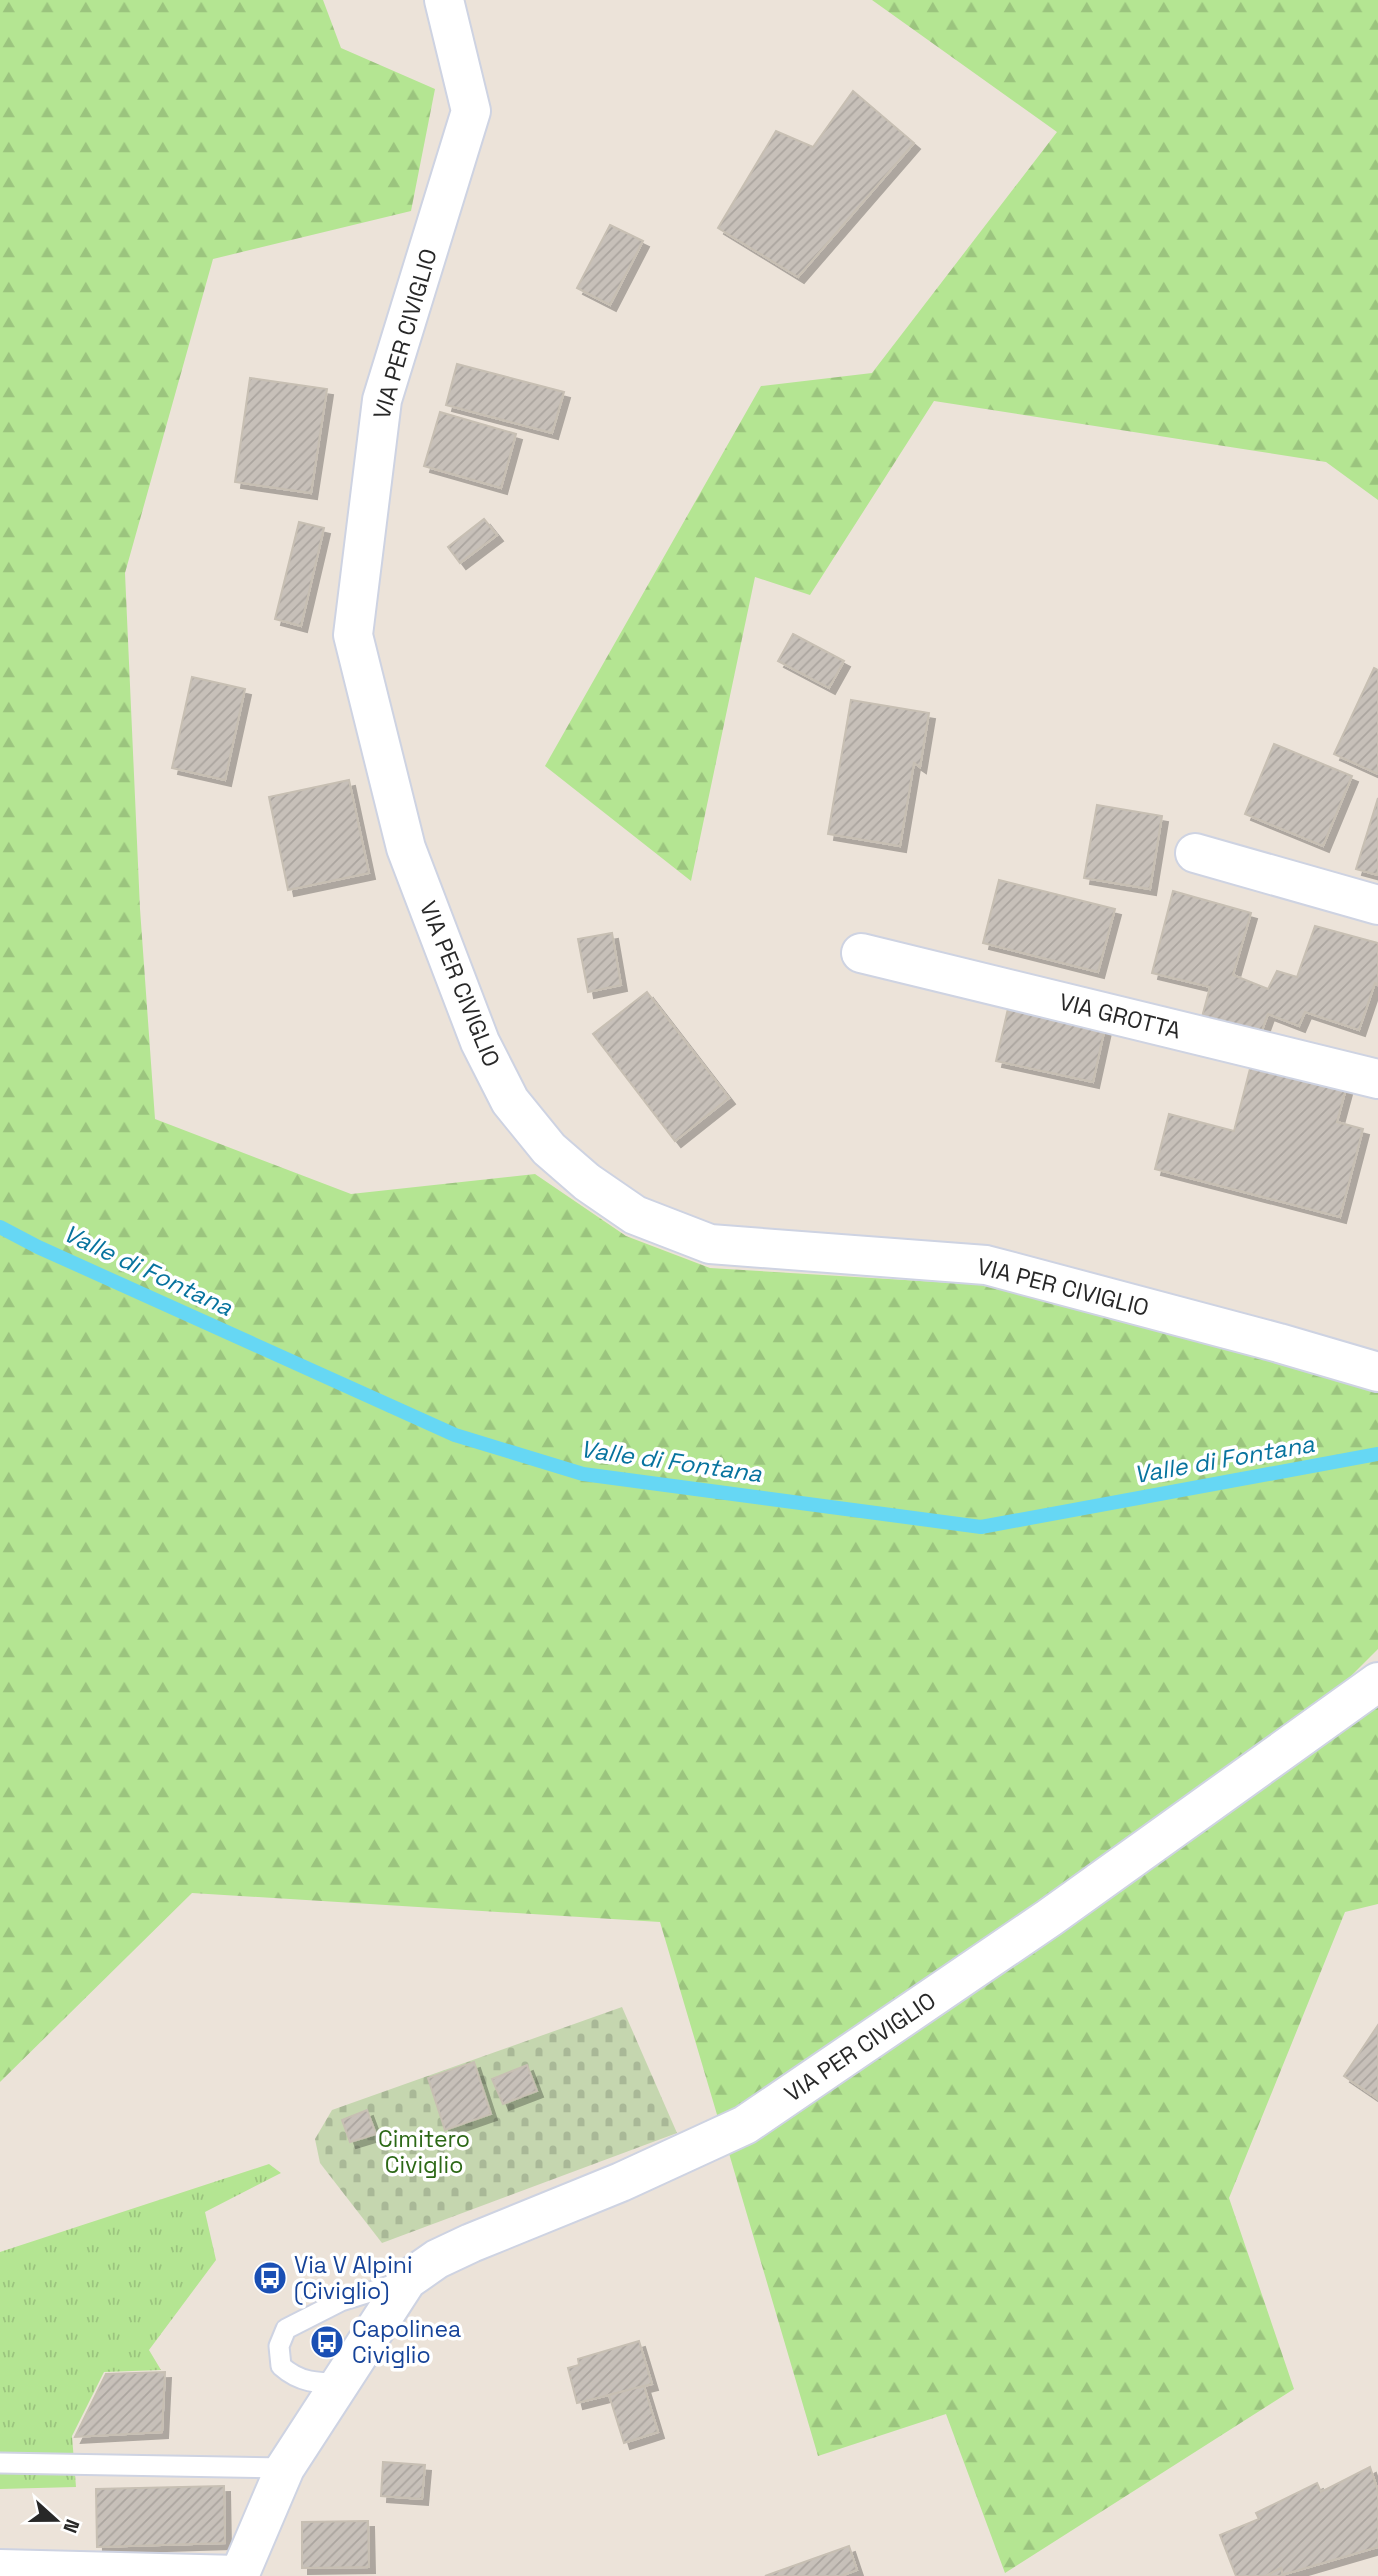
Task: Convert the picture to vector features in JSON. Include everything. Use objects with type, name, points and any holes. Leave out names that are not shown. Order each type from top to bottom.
[{"type":"street","name":"VIA PER CIVIGLIO","points":[[444,0],[471,111],[382,400],[353,635],[406,848],[480,1042],[510,1101],[549,1149],[587,1182],[635,1215],[710,1244],[986,1265],[1378,1372]]},
{"type":"street","points":[[1195,853],[1378,905]]},
{"type":"street","name":"VIA GROTTA","points":[[861,953],[1378,1079]]},
{"type":"street","name":"VIA PER CIVIGLIO","points":[[239,2576],[285,2468],[407,2280],[437,2259],[471,2243],[621,2182],[745,2125],[1049,1918],[1378,1682]]},
{"type":"street","points":[[0,2569],[239,2576]]},
{"type":"lane","points":[[341,2383],[311,2383],[292,2376],[281,2366],[279,2346],[286,2329],[341,2301],[407,2280]]},
{"type":"lane","points":[[0,2463],[285,2468]]},
{"type":"green space","points":[[0,0],[323,0],[341,48],[435,89],[411,211],[213,259],[125,573],[140,909],[155,1119],[351,1194],[535,1174],[626,1236],[710,1268],[986,1285],[1378,1388],[1378,1649],[1334,1693],[1039,1908],[744,2108],[718,2118],[660,1922],[192,1893],[0,2082]]},
{"type":"green space","points":[[872,0],[1378,0],[1378,500],[1326,462],[934,401],[810,595],[755,577],[691,881],[545,766],[761,386],[872,373],[1057,132]]},
{"type":"green space","points":[[1378,1702],[1378,1904],[1345,1912],[1229,2198],[1294,2389],[1005,2573],[946,2414],[818,2456],[728,2150]]},
{"type":"green space","name":"Cimitero Civiglio","points":[[622,2007],[677,2133],[382,2243],[320,2163],[315,2139],[332,2110]]},
{"type":"green space","points":[[269,2164],[281,2173],[205,2212],[216,2260],[149,2350],[161,2370],[104,2372],[72,2436],[76,2487],[0,2489],[0,2252]]},
{"type":"building","points":[[853,91],[914,143],[798,277],[718,228],[776,131],[813,147]]},
{"type":"building","points":[[610,225],[643,241],[610,305],[577,288]]},
{"type":"building","points":[[457,364],[564,392],[552,433],[446,405]]},
{"type":"building","points":[[250,378],[327,389],[311,493],[235,482]]},
{"type":"building","points":[[440,412],[516,434],[501,488],[424,466]]},
{"type":"building","points":[[484,519],[497,535],[460,563],[448,547]]},
{"type":"building","points":[[299,522],[324,528],[301,626],[275,619]]},
{"type":"building","points":[[793,634],[844,661],[829,688],[778,661]]},
{"type":"building","points":[[1374,668],[1378,670],[1378,774],[1334,754]]},
{"type":"building","points":[[192,677],[245,689],[225,780],[172,768]]},
{"type":"building","points":[[851,700],[929,713],[920,767],[914,763],[900,846],[828,834]]},
{"type":"building","points":[[1274,744],[1352,776],[1323,846],[1245,814]]},
{"type":"building","points":[[349,780],[369,873],[288,890],[269,797]]},
{"type":"building","points":[[1378,798],[1378,875],[1356,869]]},
{"type":"building","points":[[1097,805],[1162,816],[1150,889],[1084,878]]},
{"type":"building","points":[[999,880],[1115,909],[1098,972],[983,943]]},
{"type":"building","points":[[1173,891],[1251,913],[1233,975],[1268,989],[1277,971],[1297,977],[1315,926],[1378,943],[1378,985],[1375,983],[1359,1030],[1305,1012],[1299,1026],[1268,1014],[1261,1033],[1202,1017],[1210,987],[1152,973]]},
{"type":"building","points":[[612,933],[621,985],[588,992],[578,939]]},
{"type":"building","points":[[647,992],[729,1098],[675,1141],[593,1034]]},
{"type":"building","points":[[1010,1000],[1106,1023],[1093,1082],[996,1061]]},
{"type":"building","points":[[1252,1061],[1347,1085],[1337,1122],[1363,1129],[1340,1217],[1155,1169],[1169,1114],[1234,1131]]},
{"type":"building","points":[[1378,2025],[1378,2099],[1344,2076]]},
{"type":"building","points":[[474,2062],[491,2114],[445,2130],[428,2078]]},
{"type":"building","points":[[527,2065],[537,2091],[503,2104],[492,2079]]},
{"type":"building","points":[[367,2110],[376,2134],[350,2142],[342,2120]]},
{"type":"building","points":[[639,2341],[652,2384],[577,2403],[568,2368],[579,2365],[578,2359]]},
{"type":"building","points":[[165,2372],[162,2432],[75,2437],[106,2374]]},
{"type":"building","points":[[644,2386],[658,2432],[624,2443],[609,2395]]},
{"type":"building","points":[[383,2462],[425,2465],[422,2499],[381,2496]]},
{"type":"building","points":[[1370,2467],[1378,2491],[1378,2547],[1282,2575],[1281,2568],[1266,2576],[1236,2576],[1220,2535],[1259,2519],[1256,2513],[1317,2483],[1321,2492]]},
{"type":"building","points":[[224,2486],[225,2543],[97,2547],[96,2489]]},
{"type":"building","points":[[368,2521],[369,2567],[302,2568],[302,2522]]},
{"type":"building","points":[[849,2546],[857,2570],[841,2576],[765,2576]]},
{"type":"building","points":[[1281,2568],[1283,2576],[1266,2576]]},
{"type":"waterway","name":"Valle di Fontana","points":[[0,1227],[38,1247],[455,1435],[583,1474],[981,1527],[1378,1454]]},
{"type":"place","name":"Via V Alpini (Civiglio)","points":[[270,2278]]},
{"type":"place","name":"Capolinea Civiglio","points":[[327,2342]]}]
